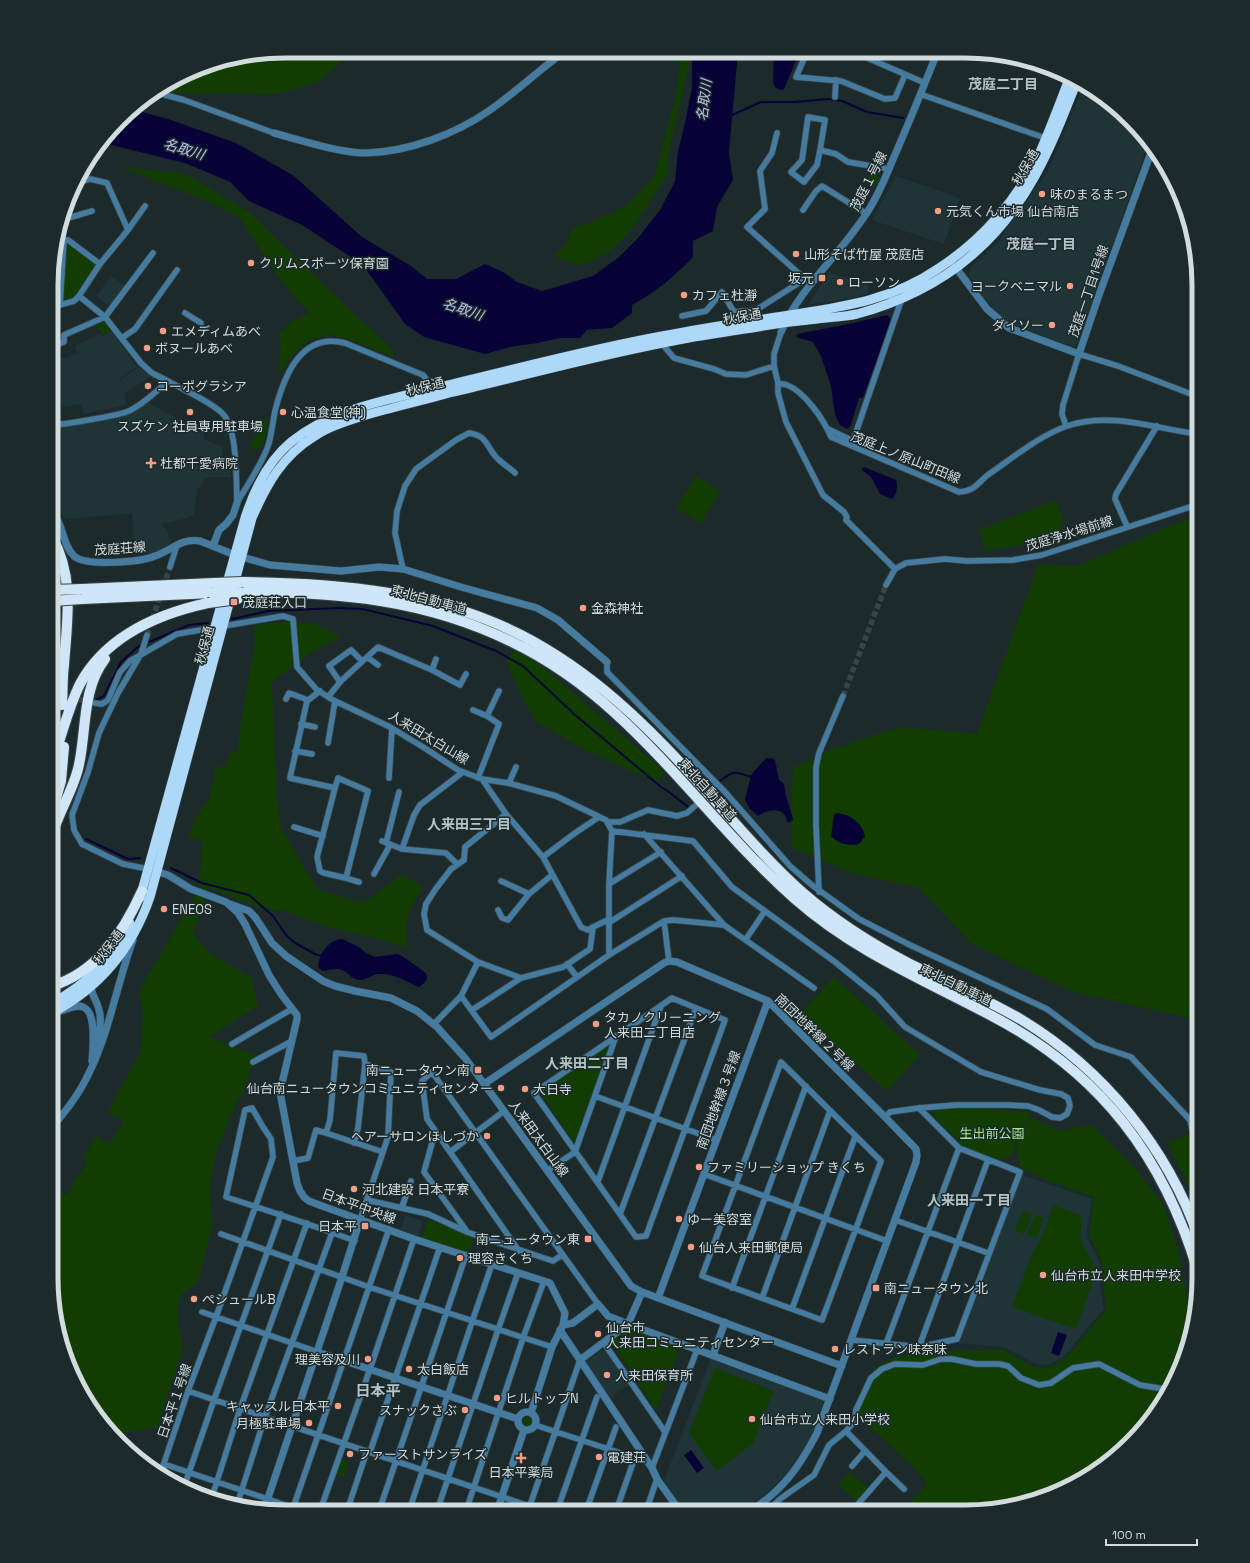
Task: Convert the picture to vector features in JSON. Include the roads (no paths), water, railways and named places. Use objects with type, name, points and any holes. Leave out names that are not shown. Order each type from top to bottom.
[{"type":"highway","name":"秋保通","points":[[58,1010],[90,988],[107,972],[123,952],[142,918],[150,897],[153,870],[238,556],[245,518],[256,488],[272,464],[289,443],[308,429],[329,418],[369,405],[612,345],[665,335],[787,319],[855,314],[916,292],[953,264],[1004,210],[1026,178],[1039,153],[1068,82]]},
{"type":"highway","name":"秋保通","points":[[238,556],[252,518],[265,490],[278,469],[294,452],[313,436],[340,423],[394,407],[559,366],[787,319],[874,299],[895,291],[972,255],[990,238],[1013,211],[1033,182],[1057,134],[1075,86]]},
{"type":"highway","points":[[58,549],[63,560],[67,581],[69,608],[63,667],[62,705]]},
{"type":"highway","points":[[58,568],[62,580],[64,602],[63,622],[58,651]]},
{"type":"highway","name":"東北自動車道","points":[[58,599],[82,591],[151,581],[174,585],[240,591],[269,597],[345,596],[402,604],[456,618],[514,642],[562,671],[589,690],[641,736],[775,881],[821,920],[872,954],[903,972],[993,1016],[1038,1043],[1056,1056],[1092,1088],[1110,1106],[1145,1152],[1165,1185],[1184,1229],[1192,1255]]},
{"type":"highway","name":"東北自動車道","points":[[240,591],[312,583],[346,586],[433,601],[464,611],[512,631],[566,661],[609,693],[648,729],[760,851],[802,892],[825,911],[877,946],[1021,1020],[1062,1048],[1083,1065],[1117,1098],[1149,1140],[1176,1184],[1192,1223]]},
{"type":"highway","points":[[58,587],[82,591]]},
{"type":"highway","name":"東北自動車道","points":[[58,590],[213,588]]},
{"type":"highway","points":[[58,744],[71,705],[86,675],[106,650],[133,631],[158,618],[190,607],[208,603],[240,591]]},
{"type":"highway","points":[[58,644],[63,622]]},
{"type":"highway","points":[[58,820],[74,782],[80,760],[89,695],[94,678],[98,669],[110,652],[133,631]]},
{"type":"highway","points":[[58,683],[66,639]]},
{"type":"highway","points":[[58,792],[61,781],[64,747]]},
{"type":"highway","points":[[58,814],[64,804]]},
{"type":"highway","name":"秋保通","points":[[58,999],[93,975],[110,956],[124,936],[134,915],[142,891],[153,870]]},
{"type":"highway","points":[[58,983],[80,974],[105,952],[126,924],[142,891]]},
{"type":"street","points":[[162,94],[184,100],[274,133],[332,148],[365,153],[410,146],[465,126],[491,110],[541,68],[555,58]]},
{"type":"street","points":[[804,58],[796,76],[841,80],[885,99],[895,98],[905,75]]},
{"type":"street","points":[[867,58],[925,83]]},
{"type":"street","name":"茂庭１号線","points":[[781,332],[809,281],[845,243],[867,214],[889,169],[925,83],[934,58]]},
{"type":"street","points":[[835,97],[836,80]]},
{"type":"street","points":[[920,94],[1045,138]]},
{"type":"street","points":[[808,117],[825,120],[820,150],[817,165],[804,182],[791,172],[802,160],[808,117]]},
{"type":"street","points":[[682,316],[706,311],[722,292],[734,312],[756,310],[809,281],[747,227],[765,209],[760,171],[772,153],[777,133]]},
{"type":"street","points":[[820,150],[836,154],[848,162],[889,169]]},
{"type":"street","name":"茂庭一丁目1号線","points":[[953,264],[986,309],[1009,328],[1079,354],[1099,294],[1150,154]]},
{"type":"street","points":[[82,181],[90,179],[107,183],[128,230]]},
{"type":"street","points":[[803,210],[816,191],[822,186],[867,214]]},
{"type":"street","points":[[63,237],[60,305],[74,301],[79,296],[100,264],[128,230],[145,206]]},
{"type":"street","points":[[68,218],[92,211]]},
{"type":"street","points":[[64,240],[68,240],[100,264]]},
{"type":"street","points":[[58,344],[64,342],[64,335],[105,317],[153,253]]},
{"type":"street","points":[[122,338],[134,329],[177,270]]},
{"type":"street","points":[[79,296],[105,317],[141,363],[168,382],[216,409],[227,420],[230,426],[234,445],[237,503]]},
{"type":"street","points":[[828,429],[853,441],[902,298]]},
{"type":"street","points":[[185,313],[201,323]]},
{"type":"street","points":[[781,332],[774,354],[774,366],[778,383],[778,393],[786,422],[823,495],[844,512],[847,517],[846,520],[895,569],[886,585]]},
{"type":"street","points":[[213,546],[219,530],[233,515],[237,503],[265,455],[269,444],[276,408],[286,377],[298,358],[311,346],[322,341],[334,340],[345,342],[423,375],[426,379],[426,391]]},
{"type":"street","points":[[662,344],[674,358],[714,369],[726,374],[746,375],[774,366]]},
{"type":"street","points":[[1066,426],[1062,414],[1063,405],[1079,354],[1118,366],[1192,394]]},
{"type":"street","points":[[58,424],[71,424],[129,411],[168,382]]},
{"type":"street","name":"茂庭上ノ原山町田線","points":[[778,383],[788,386],[802,396],[821,416],[831,437],[960,492],[972,490],[987,475],[1038,440],[1066,426],[1081,422],[1123,422],[1157,426],[1192,433]]},
{"type":"street","points":[[1127,526],[1115,499],[1116,494],[1157,426]]},
{"type":"street","points":[[403,569],[395,533],[397,511],[405,486],[416,469],[456,440],[469,433],[480,435],[498,460],[516,472]]},
{"type":"street","name":"茂庭浄水場前線","points":[[895,569],[906,563],[945,559],[991,561],[1031,558],[1192,506]]},
{"type":"street","name":"茂庭荘線","points":[[58,521],[70,550],[81,560],[97,562],[141,560],[156,556],[185,540],[193,540],[238,556],[270,565],[341,571],[387,567],[403,569],[481,593],[537,608],[558,620],[607,662]]},
{"type":"street","points":[[170,567],[177,545]]},
{"type":"street","name":"人来田太白山線","points":[[219,626],[283,616],[293,618],[297,667],[320,691],[328,697],[392,728],[463,772],[480,778],[556,796],[608,822]]},
{"type":"street","points":[[94,703],[102,704],[108,700],[120,672],[130,661],[141,654],[177,634],[219,626]]},
{"type":"street","points":[[147,635],[141,654],[118,693],[99,733],[88,772],[72,815],[74,830],[82,844],[123,864],[153,870]]},
{"type":"street","points":[[328,697],[340,682],[378,647],[432,670],[460,685],[466,674]]},
{"type":"street","points":[[340,682],[329,666],[351,650],[378,665]]},
{"type":"street","points":[[432,670],[436,659]]},
{"type":"street","points":[[607,662],[607,672],[790,866],[819,892],[859,918],[910,945],[1047,1009],[1095,1045],[1131,1058],[1190,1120],[1192,1128]]},
{"type":"street","points":[[320,691],[308,700],[301,724],[290,778],[335,788]]},
{"type":"street","points":[[487,716],[499,691]]},
{"type":"street","points":[[286,699],[289,693],[308,700]]},
{"type":"street","points":[[819,892],[816,825],[816,767],[820,753],[843,696]]},
{"type":"street","points":[[328,743],[335,701]]},
{"type":"street","points":[[473,710],[500,724],[480,778],[506,814],[543,857],[581,926],[588,930],[610,920],[682,876]]},
{"type":"street","points":[[301,724],[315,727]]},
{"type":"street","points":[[389,778],[392,728]]},
{"type":"street","points":[[295,751],[312,754]]},
{"type":"street","points":[[509,784],[516,767]]},
{"type":"street","points":[[402,848],[414,815],[420,805],[463,772]]},
{"type":"street","points":[[346,878],[368,791],[338,778],[318,857],[320,871],[359,882]]},
{"type":"street","points":[[374,874],[386,843],[399,792]]},
{"type":"street","points":[[609,955],[612,830],[608,822],[620,822],[648,810],[677,816],[687,814],[696,805]]},
{"type":"street","points":[[506,814],[465,847],[464,860],[458,864],[435,890],[426,904],[424,914],[427,930],[478,962],[521,978]]},
{"type":"street","points":[[543,857],[599,817]]},
{"type":"street","points":[[294,827],[323,836]]},
{"type":"street","points":[[612,830],[693,841],[732,887],[835,962],[877,996],[905,1027],[982,1072],[1040,1090],[1061,1094],[1068,1098],[1070,1106],[1064,1117],[1056,1119],[1028,1106],[956,1105],[890,1112],[885,1117]]},
{"type":"street","points":[[644,834],[724,925],[814,988]]},
{"type":"street","points":[[386,843],[402,848],[446,853],[458,864]]},
{"type":"street","points":[[610,884],[661,852]]},
{"type":"street","name":"日本平中央線","points":[[153,870],[168,875],[191,889],[226,902],[238,913],[245,924],[269,975],[297,1016],[280,1092],[297,1183],[304,1197],[309,1201],[360,1220],[544,1281]]},
{"type":"street","points":[[498,910],[502,918],[508,920],[529,894],[552,874]]},
{"type":"street","points":[[501,881],[529,894]]},
{"type":"street","name":"人来田太白山線","points":[[226,902],[248,911],[255,917],[272,943],[286,956],[323,981],[335,986],[390,998],[406,1005],[434,1024],[457,1048],[631,1286],[642,1292],[842,1366]]},
{"type":"street","points":[[746,939],[765,911]]},
{"type":"street","points":[[58,1120],[76,1096],[86,1078],[100,1045],[128,954],[142,918]]},
{"type":"street","points":[[461,996],[491,1037],[609,955],[664,921],[673,920],[724,925]]},
{"type":"street","points":[[484,1084],[669,961],[664,921]]},
{"type":"street","points":[[472,1010],[521,978],[545,972],[567,964],[590,948],[593,927]]},
{"type":"street","name":"南団地幹線２号線","points":[[669,961],[677,962],[768,1001],[885,1117],[913,1146],[917,1155],[916,1162],[852,1340],[817,1433],[804,1458],[784,1484],[758,1505]]},
{"type":"street","points":[[434,1024],[461,996],[478,962]]},
{"type":"street","points":[[567,964],[577,977]]},
{"type":"street","points":[[86,1078],[99,1034],[100,1018],[97,1003],[90,988],[93,975]]},
{"type":"street","points":[[672,998],[725,1020],[646,1236],[636,1237],[598,1181],[574,1152],[534,1093],[662,1006],[672,998]]},
{"type":"street","name":"南団地幹線３号線","points":[[658,1298],[768,1001]]},
{"type":"street","points":[[58,1011],[79,1006],[88,1011],[91,1020],[93,1038],[90,1067]]},
{"type":"street","points":[[598,1181],[662,1006]]},
{"type":"street","points":[[620,1214],[696,1008]]},
{"type":"street","points":[[232,1044],[292,1009]]},
{"type":"street","points":[[547,1171],[574,1152],[617,1036]]},
{"type":"street","points":[[253,1062],[292,1041]]},
{"type":"street","points":[[326,1133],[330,1120],[336,1053],[364,1056],[365,1064],[358,1128],[354,1143]]},
{"type":"street","points":[[781,1062],[806,1086],[855,1137],[881,1161],[822,1320],[702,1276],[781,1062]]},
{"type":"street","points":[[266,1504],[355,1241],[360,1220],[388,1137],[390,1072],[365,1064]]},
{"type":"street","points":[[519,1251],[427,1119],[422,1080],[432,1072],[608,1316],[830,1399]]},
{"type":"street","points":[[732,1288],[806,1086]]},
{"type":"street","points":[[595,1096],[716,1140]]},
{"type":"street","name":"日本平１号線","points":[[162,1469],[188,1391],[216,1317],[254,1206],[273,1157],[271,1139],[252,1108],[245,1110],[226,1197],[254,1206],[281,1214],[355,1241]]},
{"type":"street","points":[[852,1340],[919,1347],[957,1339],[988,1253],[1020,1172],[959,1148],[919,1108]]},
{"type":"street","points":[[450,1152],[504,1111]]},
{"type":"street","points":[[762,1298],[830,1111]]},
{"type":"street","points":[[293,1161],[308,1158],[316,1130],[383,1152]]},
{"type":"street","points":[[435,1132],[424,1172],[467,1232]]},
{"type":"street","points":[[792,1309],[855,1137]]},
{"type":"street","points":[[886,1344],[959,1148]]},
{"type":"street","points":[[919,1347],[988,1160]]},
{"type":"street","points":[[704,1174],[887,1241]]},
{"type":"street","points":[[402,1207],[411,1181]]},
{"type":"street","points":[[367,1200],[428,1214],[467,1232],[519,1251],[553,1261],[562,1254]]},
{"type":"street","points":[[186,1483],[281,1214]]},
{"type":"street","points":[[895,1220],[988,1253]]},
{"type":"street","points":[[213,1493],[240,1409],[307,1223]]},
{"type":"street","points":[[295,1505],[389,1229]]},
{"type":"street","points":[[238,1500],[265,1417],[332,1232]]},
{"type":"street","points":[[221,1234],[369,1287],[552,1347]]},
{"type":"street","points":[[322,1505],[414,1238]]},
{"type":"street","points":[[349,1505],[369,1452],[440,1247]]},
{"type":"street","points":[[382,1505],[466,1255]]},
{"type":"street","points":[[411,1505],[492,1264]]},
{"type":"street","points":[[439,1505],[518,1273]]},
{"type":"street","points":[[468,1505],[544,1281],[550,1283],[566,1313],[562,1327],[552,1347],[531,1413]]},
{"type":"street","points":[[530,1505],[580,1360],[628,1324],[642,1292]]},
{"type":"street","points":[[562,1327],[573,1323],[598,1304]]},
{"type":"street","points":[[202,1312],[292,1344],[518,1419]]},
{"type":"street","points":[[713,1355],[725,1322]]},
{"type":"street","points":[[562,1327],[580,1360],[675,1505]]},
{"type":"street","points":[[604,1343],[665,1432]]},
{"type":"street","points":[[650,1465],[665,1432],[697,1350]]},
{"type":"street","points":[[774,1505],[814,1475],[829,1445],[846,1431],[854,1422],[856,1410],[871,1378],[882,1369],[895,1364],[923,1365],[941,1359],[952,1359],[976,1364],[999,1364],[1008,1366],[1021,1378],[1039,1385],[1051,1383],[1073,1368],[1099,1364],[1140,1385],[1164,1389]]},
{"type":"street","points":[[188,1391],[502,1497],[520,1505]]},
{"type":"street","points":[[559,1505],[597,1397]]},
{"type":"street","points":[[518,1419],[522,1414],[531,1413]]},
{"type":"street","points":[[524,1430],[532,1429],[535,1425],[535,1417],[531,1413]]},
{"type":"street","points":[[518,1419],[520,1427],[524,1430]]},
{"type":"street","points":[[535,1425],[608,1448],[650,1465]]},
{"type":"street","points":[[588,1505],[616,1427]]},
{"type":"street","points":[[499,1505],[524,1430]]},
{"type":"street","points":[[846,1431],[904,1489]]},
{"type":"street","points":[[852,1466],[865,1451]]},
{"type":"street","points":[[618,1505],[635,1458]]},
{"type":"street","points":[[164,1464],[280,1505]]},
{"type":"street","points":[[857,1505],[886,1472]]},
{"type":"street","points":[[648,1505],[657,1479]]},
{"type":"water","name":"名取川","points":[[692,58],[737,58],[729,152],[733,180],[717,207],[713,231],[693,241],[693,257],[664,284],[632,305],[632,313],[612,328],[587,330],[580,338],[560,338],[510,347],[485,354],[424,337],[405,324],[363,265],[302,225],[249,201],[230,182],[185,163],[107,144],[124,124],[139,111],[168,119],[236,143],[294,176],[362,237],[411,266],[427,279],[456,279],[485,264],[503,272],[517,282],[542,291],[593,276],[619,257],[638,238],[660,210],[675,181],[678,151],[692,88]]},
{"type":"water","points":[[774,58],[797,58],[784,89],[781,90],[776,88],[773,83]]},
{"type":"water","points":[[887,315],[891,319],[863,398],[859,398],[850,427],[847,429],[840,425],[835,415],[831,386],[821,356],[813,342],[796,337],[797,334]]},
{"type":"water","points":[[864,467],[896,480],[897,490],[892,499],[880,494],[871,477],[862,470]]},
{"type":"water","points":[[766,758],[775,760],[779,780],[784,784],[793,820],[788,823],[784,814],[775,810],[767,811],[758,816],[750,809],[745,800],[751,775]]},
{"type":"water","points":[[836,813],[851,817],[858,823],[865,836],[860,843],[849,845],[833,839],[831,836],[834,815]]},
{"type":"water","points":[[342,939],[375,957],[397,954],[402,956],[426,973],[427,979],[419,987],[400,978],[384,974],[374,975],[360,980],[351,977],[346,972],[339,969],[322,971],[318,967],[320,957],[323,952],[333,942]]},
{"type":"water","points":[[1058,1332],[1067,1335],[1059,1356],[1051,1353]]},
{"type":"water","points":[[691,1450],[704,1468],[697,1473],[684,1455]]},
{"type":"waterway","points":[[730,116],[761,102],[795,102],[828,99],[842,101],[867,112],[903,118]]},
{"type":"waterway","points":[[232,619],[268,611],[338,608],[363,609],[433,626],[496,651],[523,666],[574,714],[661,787],[688,807]]},
{"type":"waterway","points":[[149,642],[189,625],[208,623]]},
{"type":"waterway","points":[[97,699],[104,696],[121,662],[139,646]]},
{"type":"waterway","points":[[720,781],[733,773],[753,777]]},
{"type":"waterway","points":[[86,839],[128,859],[140,858]]},
{"type":"waterway","points":[[171,868],[202,883],[249,895],[273,916],[286,935],[295,943],[317,955],[325,956]]},
{"type":"tunnel","points":[[147,635],[170,567]]},
{"type":"tunnel","points":[[843,696],[886,585]]},
{"type":"tunnel","points":[[61,695],[90,702]]},
{"type":"place","name":"味のまるまつ","points":[[1042,194]]},
{"type":"place","name":"元気くん市場 仙台南店","points":[[938,211]]},
{"type":"place","name":"山形そば竹屋 茂庭店","points":[[796,254]]},
{"type":"place","name":"クリムスポーツ保育園","points":[[251,263]]},
{"type":"place","name":"坂元","points":[[822,278]]},
{"type":"place","name":"ローソン","points":[[840,282]]},
{"type":"place","name":"ヨークベニマル","points":[[1070,286]]},
{"type":"place","name":"カフェ杜瀞","points":[[684,295]]},
{"type":"place","name":"ダイソー","points":[[1052,325]]},
{"type":"place","name":"エメディムあべ","points":[[163,331]]},
{"type":"place","name":"ボヌールあべ","points":[[147,348]]},
{"type":"place","name":"コーポグラシア","points":[[148,386]]},
{"type":"place","name":"スズケン 社員専用駐車場","points":[[190,412]]},
{"type":"place","name":"心温食堂(神)","points":[[283,412]]},
{"type":"place","name":"杜都千愛病院","points":[[151,463]]},
{"type":"place","name":"茂庭荘入口","points":[[234,602]]},
{"type":"place","name":"金森神社","points":[[583,608]]},
{"type":"place","name":"ENEOS","points":[[164,909]]},
{"type":"place","name":"タカノクリーニング 人来田二丁目店","points":[[596,1024]]},
{"type":"place","name":"南ニュータウン南","points":[[478,1070]]},
{"type":"place","name":"仙台南ニュータウンコミュニティセンター","points":[[501,1088]]},
{"type":"place","name":"大日寺","points":[[525,1089]]},
{"type":"place","name":"ヘアーサロンほしづか","points":[[487,1136]]},
{"type":"place","name":"ファミリーショップ きくち","points":[[699,1167]]},
{"type":"place","name":"河北建設 日本平寮","points":[[354,1189]]},
{"type":"place","name":"ゆー美容室","points":[[679,1219]]},
{"type":"place","name":"日本平","points":[[365,1226]]},
{"type":"place","name":"南ニュータウン東","points":[[588,1239]]},
{"type":"place","name":"仙台人来田郵便局","points":[[691,1247]]},
{"type":"place","name":"理容きくち","points":[[460,1258]]},
{"type":"place","name":"仙台市立人来田中学校","points":[[1043,1275]]},
{"type":"place","name":"南ニュータウン北","points":[[876,1288]]},
{"type":"place","name":"ぺシュールB","points":[[194,1299]]},
{"type":"place","name":"仙台市 人来田コミュニティセンター","points":[[598,1334]]},
{"type":"place","name":"レストラン味奈味","points":[[835,1349]]},
{"type":"place","name":"理美容及川","points":[[368,1359]]},
{"type":"place","name":"太白飯店","points":[[409,1369]]},
{"type":"place","name":"人来田保育所","points":[[607,1375]]},
{"type":"place","name":"ヒルトップN","points":[[497,1398]]},
{"type":"place","name":"キャッスル日本平","points":[[338,1406]]},
{"type":"place","name":"スナックさぶ","points":[[465,1410]]},
{"type":"place","name":"仙台市立人来田小学校","points":[[752,1419]]},
{"type":"place","name":"月極駐車場","points":[[309,1423]]},
{"type":"place","name":"ファーストサンライズ","points":[[350,1454]]},
{"type":"place","name":"電建荘","points":[[599,1457]]},
{"type":"place","name":"日本平薬局","points":[[521,1458]]},
{"type":"district","name":"茂庭二丁目","points":[[1003,84]]},
{"type":"district","name":"茂庭一丁目","points":[[1041,244]]},
{"type":"district","name":"人来田三丁目","points":[[469,824]]},
{"type":"district","name":"人来田二丁目","points":[[587,1063]]},
{"type":"district","name":"人来田一丁目","points":[[969,1200]]},
{"type":"district","name":"日本平","points":[[378,1391]]},
{"type":"park label","name":"生出前公園","points":[[992,1133]]}]
